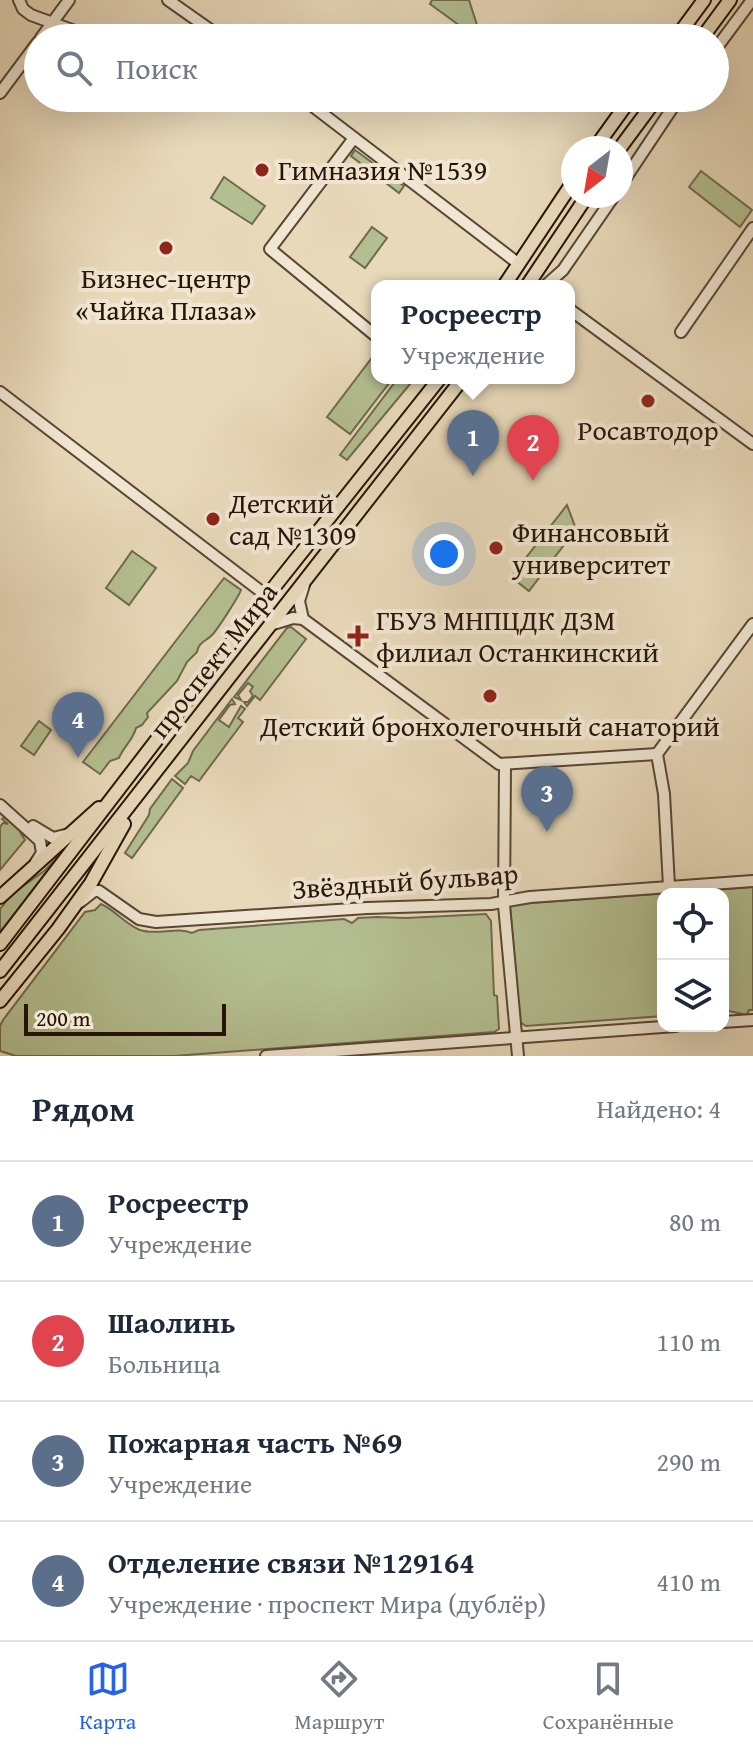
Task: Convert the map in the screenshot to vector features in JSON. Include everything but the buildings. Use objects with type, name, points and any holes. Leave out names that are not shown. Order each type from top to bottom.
[{"type":"main road","points":[[686,24],[704,0]]},
{"type":"main road","points":[[712,24],[730,0]]},
{"type":"main road","points":[[604,136],[621,112]]},
{"type":"main road","points":[[629,136],[647,112]]},
{"type":"main road","points":[[508,280],[561,200]]},
{"type":"main road","points":[[531,280],[579,208]]},
{"type":"main road","name":"проспект Мира","points":[[3,941],[433,384]]},
{"type":"main road","name":"проспект Мира","points":[[0,971],[458,384]]},
{"type":"main road","points":[[0,897],[119,790]]},
{"type":"main road","points":[[2,997],[75,905],[107,857],[139,796]]},
{"type":"street","points":[[19,0],[26,12],[52,23],[69,0]]},
{"type":"street","points":[[168,0],[202,24]]},
{"type":"street","points":[[729,31],[752,0]]},
{"type":"street","points":[[0,93],[24,61]]},
{"type":"street","points":[[320,112],[519,264]]},
{"type":"street","points":[[633,167],[670,112]]},
{"type":"street","points":[[354,138],[270,249],[371,332]]},
{"type":"street","points":[[554,280],[606,208]]},
{"type":"street","points":[[681,332],[753,228]]},
{"type":"street","points":[[548,255],[548,280]]},
{"type":"street","points":[[575,313],[753,444]]},
{"type":"street","points":[[0,392],[267,596]]},
{"type":"street","points":[[303,619],[299,601],[309,574]]},
{"type":"street","points":[[269,626],[286,619],[303,619],[491,760],[505,765],[657,754]]},
{"type":"street","points":[[669,886],[664,794],[657,754],[753,624]]},
{"type":"street","points":[[505,765],[504,900],[518,1056]]},
{"type":"street","points":[[2,806],[50,837],[61,838],[75,831]]},
{"type":"street","points":[[2,806],[40,841],[42,854],[32,867]]},
{"type":"street","name":"Звёздный бульвар","points":[[75,905],[92,892],[99,891],[139,919],[156,922],[367,908],[491,904],[504,900],[753,881]]},
{"type":"street","points":[[729,1022],[753,1020]]},
{"type":"street","points":[[266,1056],[657,1028]]},
{"type":"green space","points":[[432,0],[469,0],[477,24],[457,24],[430,4]]},
{"type":"green space","points":[[355,150],[404,186],[399,193],[351,156]]},
{"type":"green space","points":[[701,171],[752,210],[740,227],[689,187]]},
{"type":"green space","points":[[224,177],[265,206],[252,224],[211,198]]},
{"type":"green space","points":[[372,227],[387,238],[365,268],[350,257]]},
{"type":"green space","points":[[371,359],[371,384],[388,384],[350,434],[327,417]]},
{"type":"green space","points":[[393,384],[410,384],[347,460],[340,455]]},
{"type":"green space","points":[[567,505],[576,529],[529,591],[511,577]]},
{"type":"green space","points":[[132,551],[156,568],[129,605],[106,588]]},
{"type":"green space","points":[[224,578],[241,590],[228,612],[187,662],[177,681],[147,713],[148,717],[136,728],[119,758],[110,761],[100,774],[83,762]]},
{"type":"green space","points":[[291,627],[306,639],[260,700],[255,696],[247,706],[244,702],[253,696],[250,691],[253,687],[248,683],[238,695],[241,700],[234,697],[287,628]]},
{"type":"green space","points":[[232,699],[235,704],[230,705],[219,720],[229,727],[241,706],[245,709],[238,718],[243,722],[199,781],[191,776],[185,784],[175,776],[188,763],[193,751]]},
{"type":"green space","points":[[39,721],[51,730],[34,755],[21,746]]},
{"type":"green space","points":[[172,779],[183,788],[132,858],[125,853],[150,809]]},
{"type":"green space","points":[[5,817],[26,832],[24,835],[20,832],[25,840],[0,870],[0,827],[3,823],[8,824],[2,819]]},
{"type":"green space","points":[[63,852],[0,933],[0,909],[12,894],[44,871]]},
{"type":"green space","points":[[753,887],[753,1010],[749,1010],[747,1015],[729,1011],[729,889]]},
{"type":"green space","points":[[657,894],[657,1016],[526,1026],[520,1022],[510,906]]},
{"type":"green space","points":[[101,904],[140,930],[153,932],[180,930],[192,933],[344,919],[352,923],[358,918],[486,914],[491,921],[494,995],[497,996],[499,1029],[494,1032],[174,1056],[16,1056],[0,1051],[0,1026],[3,1020],[85,912],[95,910]]},
{"type":"place","name":"Гимназия №1539","points":[[262,170]]},
{"type":"place","name":"Бизнес-центр «Чайка Плаза»","points":[[166,248]]},
{"type":"place","name":"Росавтодор","points":[[648,401]]},
{"type":"place","name":"Росреестр","points":[[473,476]]},
{"type":"place","name":"Шаолинь","points":[[533,481]]},
{"type":"place","name":"Детский сад №1309","points":[[213,519]]},
{"type":"place","name":"Финансовый университет","points":[[496,548]]},
{"type":"place","name":"ГБУЗ МНПЦДК ДЗМ филиал Останкинский","points":[[358,636]]},
{"type":"place","name":"Детский бронхолегочный санаторий","points":[[490,696]]},
{"type":"place","name":"Отделение связи №129164","points":[[78,758]]},
{"type":"place","name":"Пожарная часть №69","points":[[547,832]]}]
